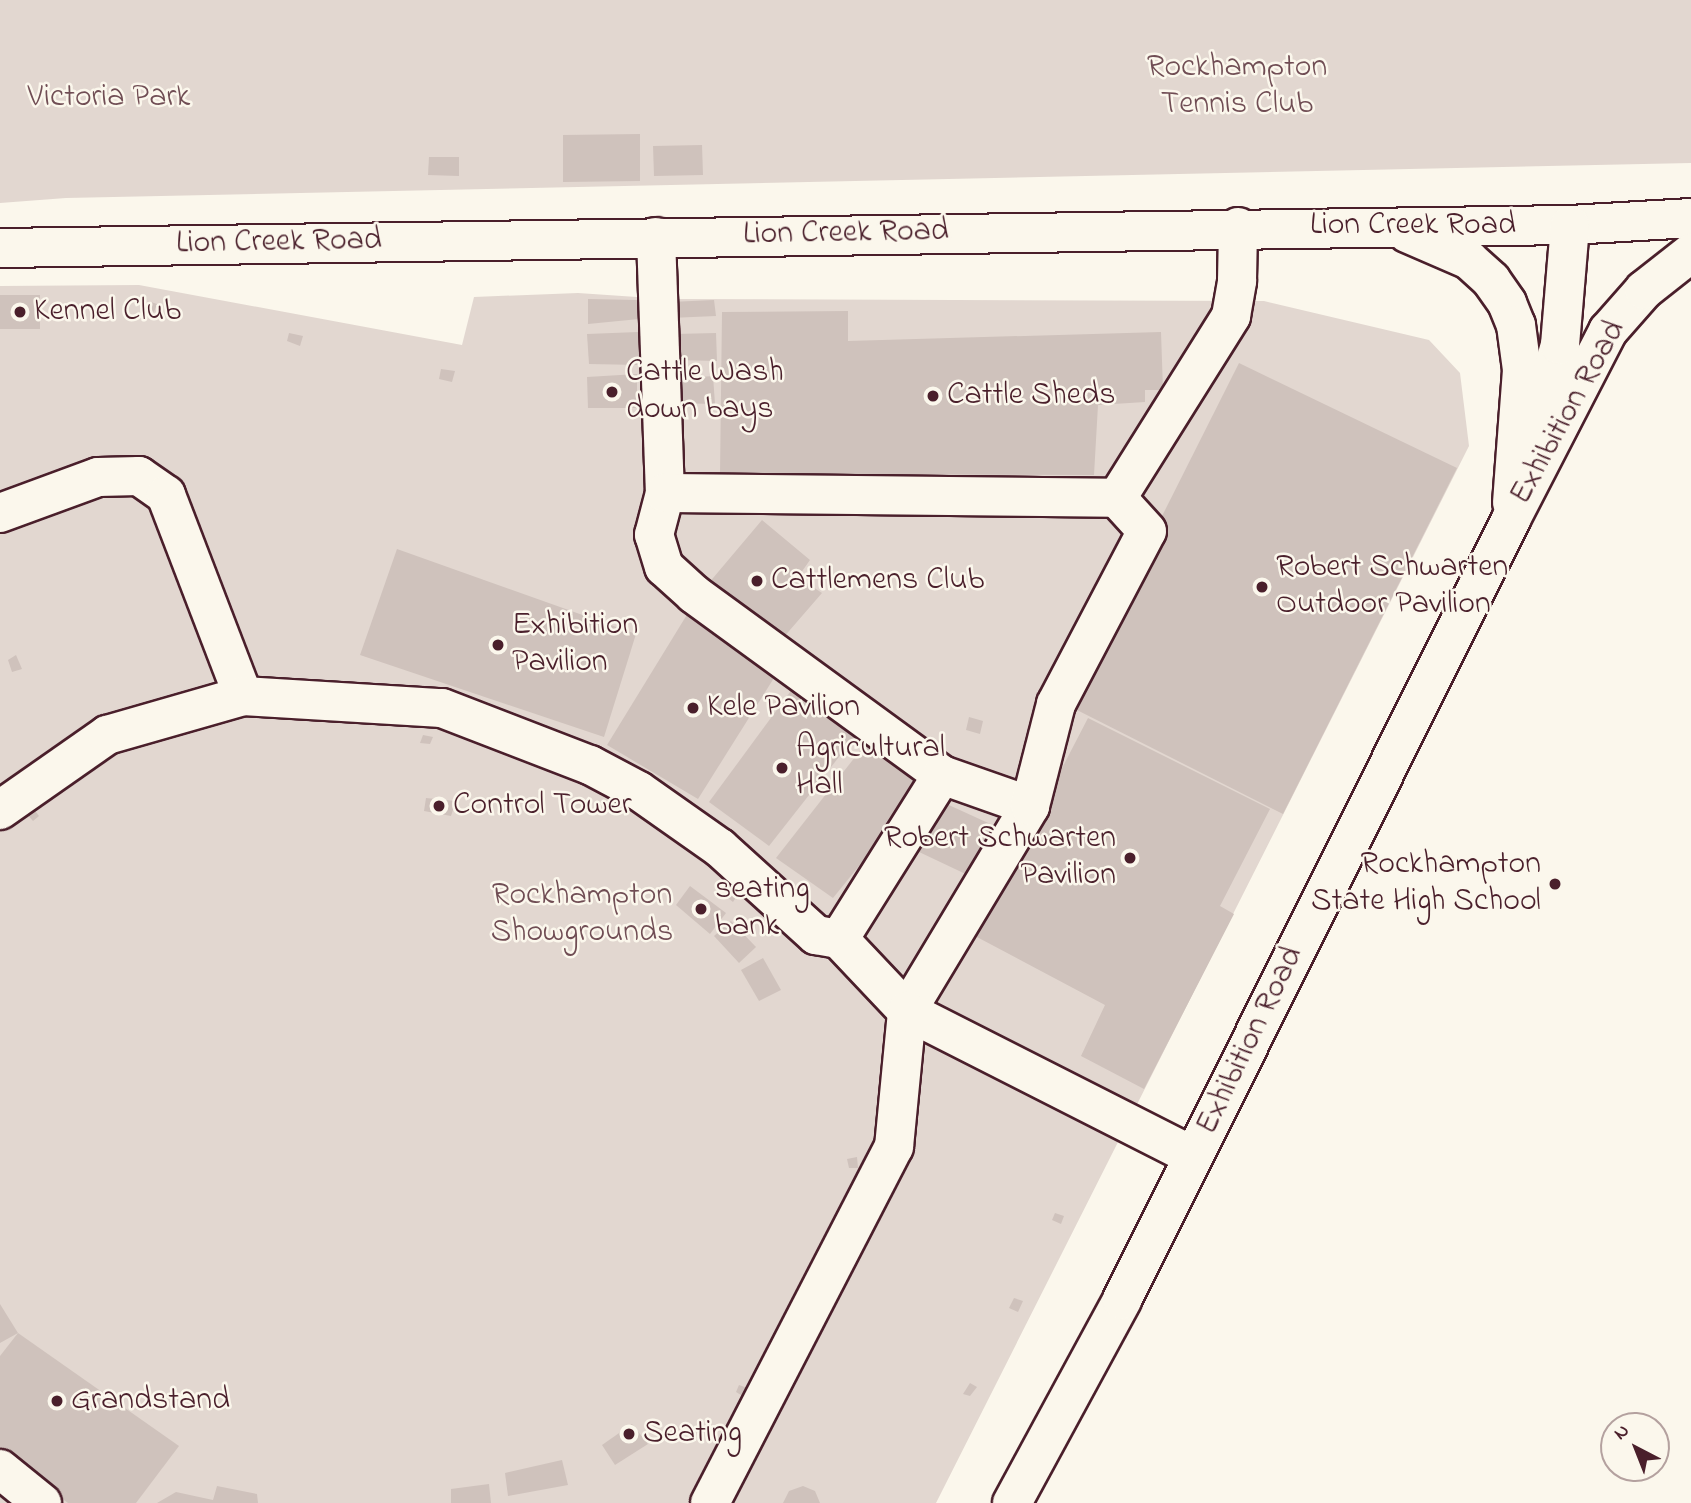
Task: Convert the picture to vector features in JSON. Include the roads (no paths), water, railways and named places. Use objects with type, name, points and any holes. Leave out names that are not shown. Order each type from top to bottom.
[{"type":"street","name":"Lion Creek Road","points":[[0,248],[1238,227],[1570,225],[1691,218]]},
{"type":"street","name":"Exhibition Road","points":[[1388,225],[1469,260],[1491,280],[1507,303],[1516,325],[1522,370],[1511,519]]},
{"type":"street","name":"Exhibition Road","points":[[1511,519],[1560,345],[1570,225]]},
{"type":"street","points":[[1117,498],[1231,316],[1237,281],[1238,227]]},
{"type":"street","points":[[656,237],[665,493],[654,535],[664,567],[694,594],[942,775],[1030,806]]},
{"type":"street","name":"Exhibition Road","points":[[1012,1503],[1122,1300],[1511,519],[1608,331],[1659,276],[1691,253]]},
{"type":"street","points":[[0,513],[98,477],[139,476],[166,495],[243,696]]},
{"type":"street","points":[[665,493],[1117,498],[1147,531],[1056,704],[1030,806],[907,1011],[894,1147],[710,1503]]},
{"type":"street","points":[[0,810],[107,735],[243,696],[442,708],[590,765],[639,791],[720,848],[816,935],[839,939],[907,1011],[1193,1156]]},
{"type":"street","points":[[839,939],[942,775]]},
{"type":"street","name":"Exhibition Road","points":[[1032,1503],[1122,1300]]},
{"type":"street","points":[[0,1469],[42,1503]]},
{"type":"place","name":"Kennel Club","points":[[20,312]]},
{"type":"place","name":"Cattle Wash down bays","points":[[612,392]]},
{"type":"place","name":"Cattle Sheds","points":[[933,396]]},
{"type":"place","name":"Cattlemens Club","points":[[757,581]]},
{"type":"place","name":"Robert Schwarten Outdoor Pavilion","points":[[1262,587]]},
{"type":"place","name":"Exhibition Pavilion","points":[[498,645]]},
{"type":"place","name":"Kele Pavilion","points":[[693,708]]},
{"type":"place","name":"Agricultural Hall","points":[[782,768]]},
{"type":"place","name":"Control Tower","points":[[439,806]]},
{"type":"place","name":"Robert Schwarten Pavilion","points":[[1130,858]]},
{"type":"place","name":"Rockhampton State High School","points":[[1555,884]]},
{"type":"place","name":"seating bank","points":[[701,909]]},
{"type":"place","name":"Grandstand","points":[[57,1401]]},
{"type":"place","name":"Seating","points":[[629,1434]]},
{"type":"park label","name":"Rockhampton Tennis Club","points":[[1237,88]]},
{"type":"park label","name":"Victoria Park","points":[[109,98]]},
{"type":"park label","name":"Rockhampton Showgrounds","points":[[582,916]]}]
